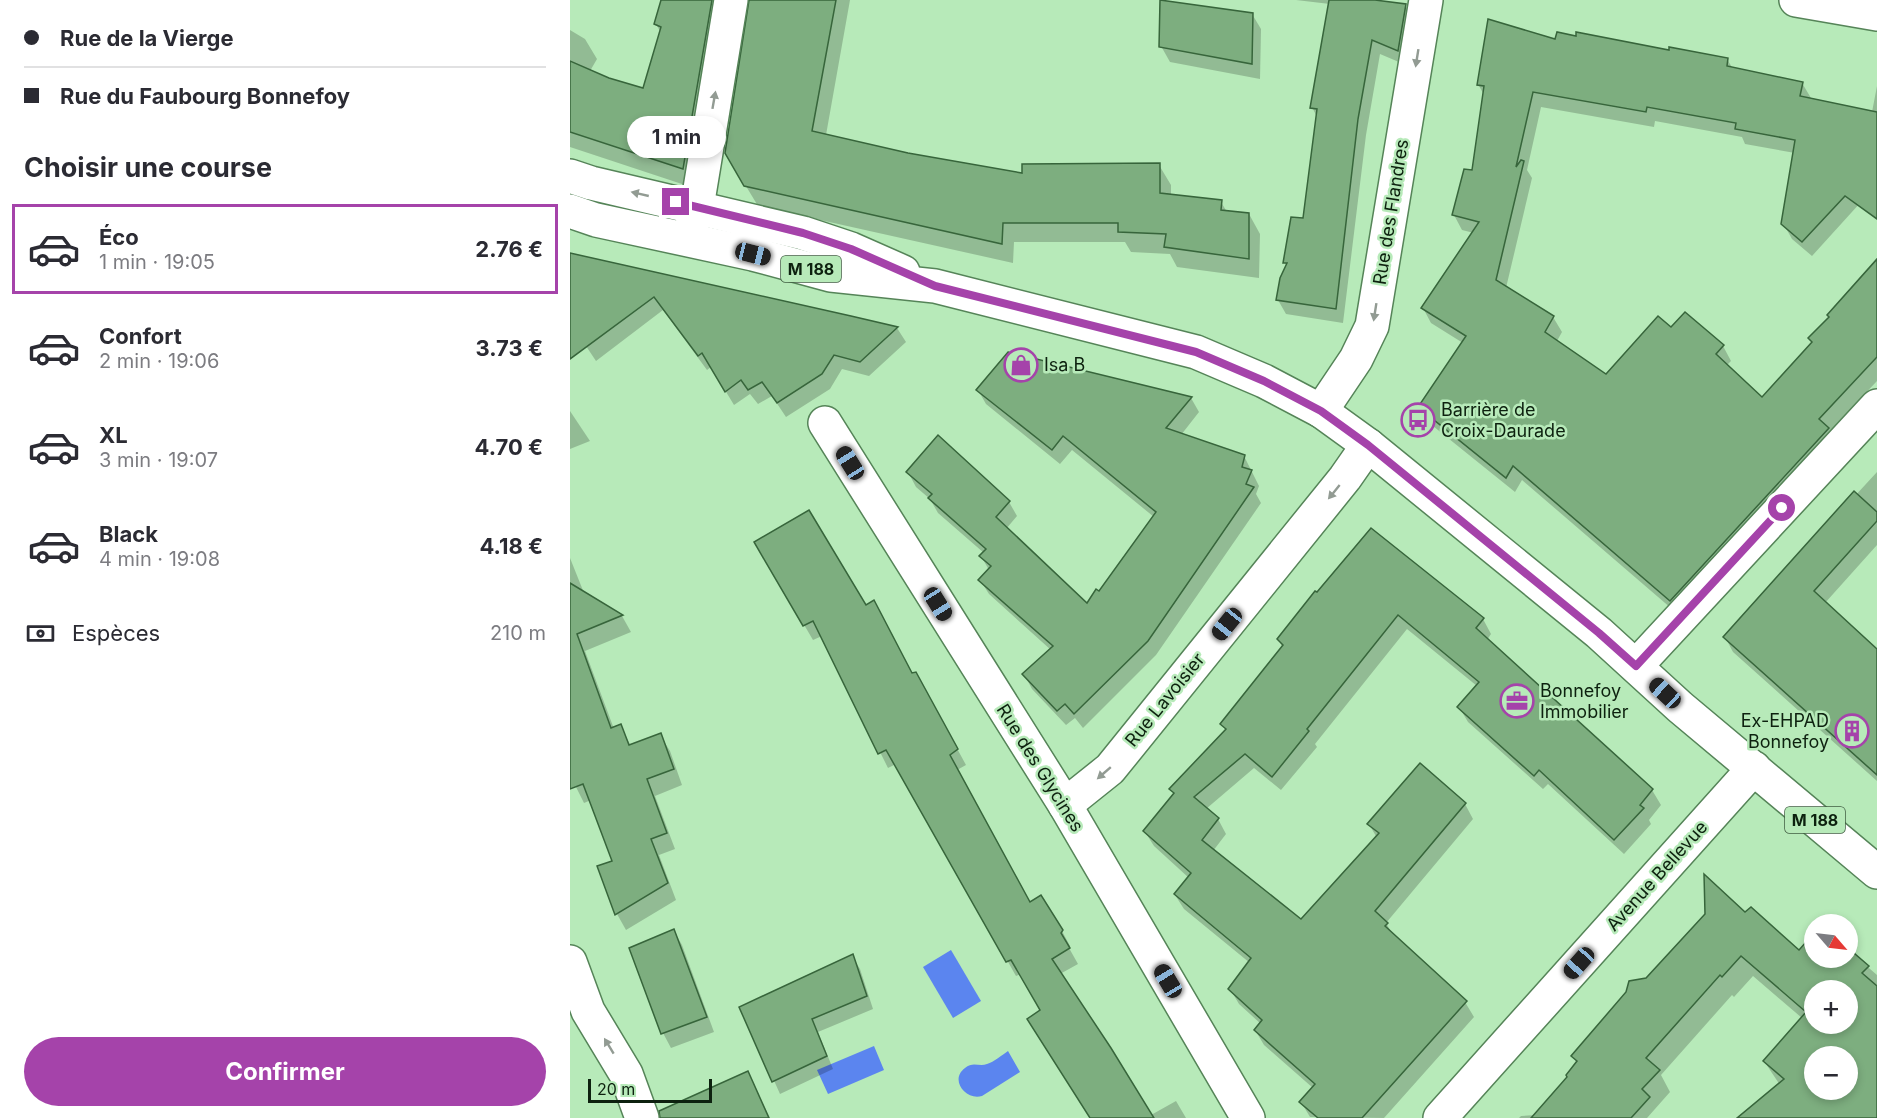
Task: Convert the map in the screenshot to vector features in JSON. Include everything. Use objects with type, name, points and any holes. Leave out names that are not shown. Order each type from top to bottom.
[{"type":"street","points":[[688,240],[697,207],[731,0]]},
{"type":"street","name":"Rue des Flandres","points":[[1321,411],[1356,359],[1372,326],[1426,0]]},
{"type":"street","points":[[1796,0],[1877,14]]},
{"type":"street","name":"M 188","points":[[570,176],[591,183],[803,233],[851,249],[935,286]]},
{"type":"street","name":"M 188","points":[[570,211],[596,220],[831,274],[935,286],[1196,352],[1264,381],[1321,411],[1368,445],[1599,633],[1680,707],[1877,872]]},
{"type":"street","points":[[1636,666],[1877,406]]},
{"type":"street","name":"Rue des Glycines","points":[[825,423],[1065,805],[1248,1118]]},
{"type":"street","name":"Rue Lavoisier","points":[[1065,805],[1110,769],[1345,478],[1368,445]]},
{"type":"street","name":"Avenue Bellevue","points":[[1440,1118],[1754,768]]},
{"type":"street","points":[[570,962],[588,1011],[626,1074],[642,1118]]},
{"type":"water","points":[[951,950],[981,1001],[953,1018],[923,967]]},
{"type":"water","points":[[874,1046],[884,1070],[828,1094],[817,1070]]},
{"type":"water","points":[[1008,1051],[1020,1072],[982,1096],[976,1097],[965,1093],[959,1083],[959,1078],[965,1068],[990,1063]]},
{"type":"building","points":[[661,0],[712,0],[683,169],[570,132],[570,61],[609,78],[643,88],[661,27],[654,24]]},
{"type":"building","points":[[749,0],[836,0],[812,131],[908,153],[1022,173],[1022,164],[1160,163],[1160,193],[1222,200],[1221,210],[1249,213],[1249,259],[1164,247],[1166,234],[1118,232],[1118,223],[1003,223],[1002,244],[744,186],[725,153]]},
{"type":"building","points":[[1160,0],[1253,13],[1252,64],[1159,47]]},
{"type":"building","points":[[1329,0],[1375,0],[1406,4],[1398,51],[1372,40],[1358,119],[1336,309],[1276,300],[1280,278],[1287,263],[1283,263],[1291,217],[1303,218],[1317,109],[1310,108]]},
{"type":"building","points":[[1488,19],[1555,39],[1557,32],[1576,36],[1576,32],[1669,50],[1669,47],[1728,58],[1727,66],[1803,82],[1800,96],[1877,112],[1877,219],[1845,196],[1802,242],[1781,224],[1795,140],[1735,129],[1736,123],[1647,107],[1646,112],[1533,92],[1516,167],[1521,160],[1524,161],[1496,280],[1554,316],[1545,332],[1606,374],[1658,316],[1671,327],[1685,312],[1724,345],[1716,354],[1762,397],[1812,342],[1808,338],[1829,317],[1827,315],[1877,259],[1877,357],[1819,419],[1829,428],[1670,601],[1513,466],[1506,478],[1418,407],[1466,336],[1421,308],[1479,222],[1452,215],[1464,169],[1472,170],[1484,86],[1477,85]]},
{"type":"building","points":[[570,253],[898,327],[860,362],[834,355],[822,374],[777,403],[762,382],[748,390],[741,380],[725,392],[702,353],[698,356],[654,297],[570,359]]},
{"type":"building","points":[[1008,352],[1192,397],[1166,428],[1245,455],[1242,467],[1252,470],[1246,484],[1254,487],[1148,641],[1074,714],[1065,704],[1057,711],[1022,674],[1053,646],[978,580],[991,566],[979,556],[986,549],[928,498],[932,494],[906,472],[938,435],[1010,501],[996,517],[1087,603],[1096,589],[1099,591],[1156,512],[1063,436],[1052,450],[976,390]]},
{"type":"building","points":[[1854,491],[1877,512],[1877,521],[1814,591],[1877,649],[1877,775],[1723,637]]},
{"type":"building","points":[[809,510],[866,605],[874,600],[912,673],[916,672],[958,749],[950,755],[1030,902],[1041,895],[1063,930],[1061,933],[1070,948],[1052,959],[1154,1118],[1090,1118],[1027,1019],[1040,1010],[1011,960],[1006,962],[886,750],[878,754],[813,621],[803,626],[754,542]]},
{"type":"building","points":[[1371,528],[1484,618],[1476,628],[1653,789],[1640,805],[1644,808],[1614,840],[1539,770],[1534,776],[1457,707],[1479,682],[1398,615],[1307,729],[1309,731],[1272,777],[1245,754],[1194,797],[1219,818],[1202,840],[1301,919],[1379,833],[1367,824],[1420,763],[1466,803],[1375,911],[1388,923],[1385,926],[1467,1001],[1362,1118],[1318,1118],[1299,1102],[1315,1084],[1254,1030],[1262,1020],[1228,989],[1251,958],[1174,894],[1191,873],[1143,831],[1174,793],[1169,789],[1226,729],[1220,724],[1283,645],[1277,639],[1315,591],[1317,592]]},
{"type":"building","points":[[570,583],[623,615],[577,634],[611,728],[621,724],[629,745],[661,733],[674,769],[647,779],[667,833],[651,839],[668,883],[615,915],[597,866],[612,861],[583,784],[570,789]]},
{"type":"building","points":[[1704,874],[1745,912],[1751,907],[1799,950],[1804,944],[1804,968],[1858,968],[1858,957],[1869,966],[1862,973],[1877,986],[1877,1118],[1737,1118],[1784,1079],[1763,1061],[1804,1014],[1804,1034],[1858,1034],[1858,980],[1804,980],[1804,1010],[1741,956],[1722,977],[1720,975],[1646,1058],[1660,1070],[1642,1089],[1650,1097],[1631,1118],[1531,1118],[1567,1077],[1566,1075],[1577,1061],[1571,1056],[1626,992],[1629,981],[1646,978],[1705,914]]},
{"type":"building","points":[[674,929],[707,1017],[661,1034],[629,948]]},
{"type":"building","points":[[853,954],[867,996],[812,1019],[827,1056],[772,1082],[739,1007]]},
{"type":"building","points":[[748,1071],[769,1118],[660,1118],[659,1111]]},
{"type":"place","name":"Isa B","points":[[1021,365]]},
{"type":"place","name":"Barrière de Croix-Daurade","points":[[1418,420]]},
{"type":"place","name":"Bonnefoy Immobilier","points":[[1517,701]]},
{"type":"place","name":"Ex-EHPAD Bonnefoy","points":[[1852,731]]},
{"type":"route","points":[[676,202],[803,233],[851,249],[935,286],[1196,352],[1264,381],[1321,411],[1368,445],[1599,633],[1636,666],[1782,508]]}]
